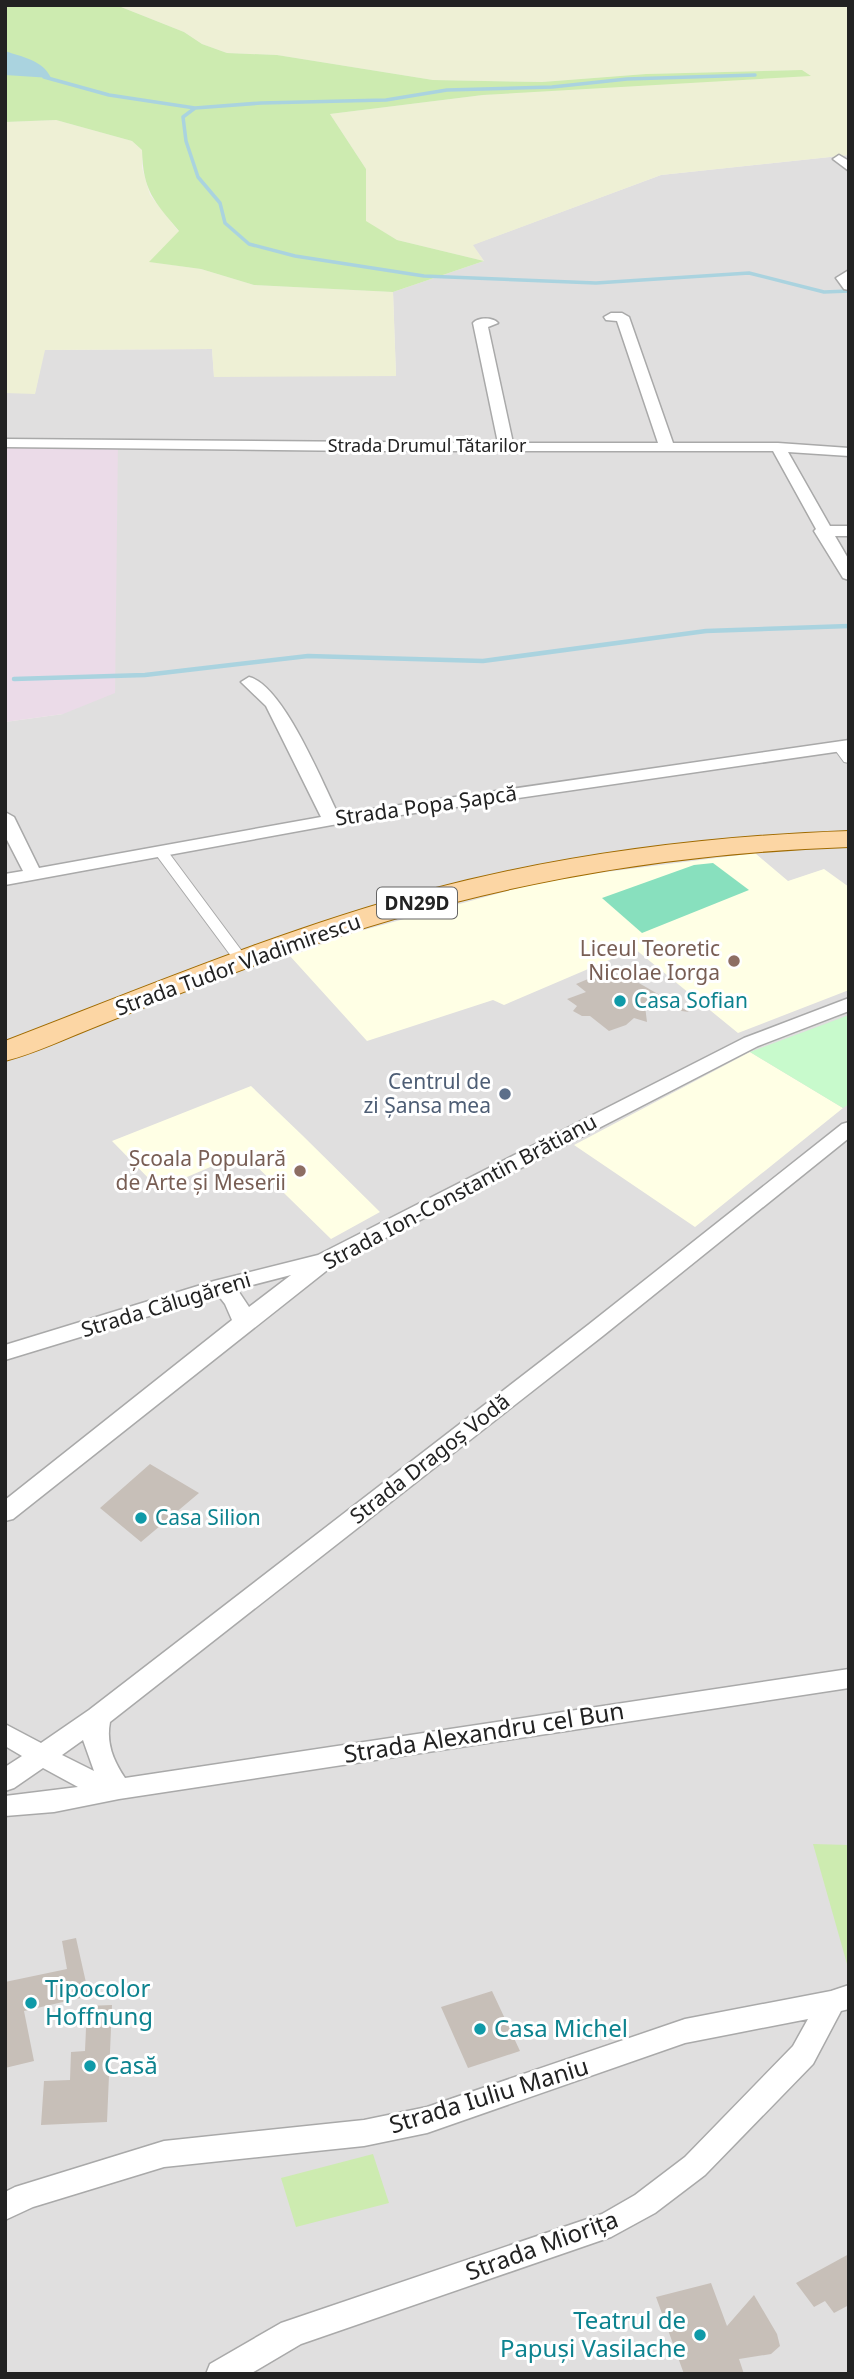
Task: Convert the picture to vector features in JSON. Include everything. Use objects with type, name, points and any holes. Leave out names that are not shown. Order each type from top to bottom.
[{"type":"main road","name":"Strada Tudor Vladimirescu","points":[[5,1052],[242,961],[434,898],[573,867],[697,848],[791,840],[849,839]]},
{"type":"street","points":[[849,158],[839,159],[849,167]]},
{"type":"street","points":[[849,274],[844,278],[849,286]]},
{"type":"street","points":[[611,317],[622,317],[667,446]]},
{"type":"street","points":[[491,323],[480,323],[506,446]]},
{"type":"street","name":"Strada Drumul Tătarilor","points":[[5,443],[365,447],[778,447],[849,452]]},
{"type":"street","points":[[778,447],[822,531],[849,575]]},
{"type":"street","points":[[822,531],[849,531]]},
{"type":"street","points":[[249,682],[273,703],[332,820]]},
{"type":"street","name":"Strada Popa Șapcă","points":[[5,880],[332,820],[846,750]]},
{"type":"street","points":[[5,817],[33,874]]},
{"type":"street","points":[[161,852],[242,961]]},
{"type":"street","name":"Strada Ion-Constantin Brătianu","points":[[5,1513],[327,1259],[751,1042],[849,1004]]},
{"type":"street","name":"Strada Dragoș Vodă","points":[[5,1781],[98,1717],[596,1330],[849,1128]]},
{"type":"street","name":"Strada Călugăreni","points":[[5,1353],[222,1286],[327,1259]]},
{"type":"street","points":[[222,1286],[235,1301],[244,1322]]},
{"type":"street","name":"Strada Alexandru cel Bun","points":[[5,1806],[54,1802],[119,1789],[849,1678]]},
{"type":"street","points":[[98,1717],[94,1740],[100,1763],[119,1789]]},
{"type":"street","name":"Strada Alexandru cel Bun","points":[[5,1734],[79,1777],[119,1789]]},
{"type":"street","name":"Strada Iuliu Maniu","points":[[5,2207],[24,2196],[164,2154],[364,2133],[427,2120],[685,2031],[840,2000]]},
{"type":"street","name":"Strada Miorița","points":[[221,2374],[292,2333],[611,2224],[645,2204],[695,2166],[803,2055],[840,2000]]},
{"type":"shaded area","points":[[116,5],[849,5],[849,155],[661,175],[473,245],[484,261],[397,240],[365,221],[366,169],[330,114],[483,95],[802,70],[646,74],[542,82],[433,80],[277,55],[227,53],[202,44],[184,32]]},
{"type":"shaded area","points":[[56,120],[132,141],[142,150],[142,168],[150,195],[179,232],[150,262],[201,269],[254,285],[393,292],[396,376],[214,377],[212,349],[45,350],[35,394],[5,393],[5,122]]},
{"type":"shaded area","points":[[849,155],[849,2374],[5,2374],[5,722],[63,714],[5,443],[5,393],[35,393],[44,350],[212,349],[214,376],[396,376],[393,292],[484,261],[472,245],[661,175]]},
{"type":"shaded area","points":[[118,439],[115,693],[63,714],[5,722],[5,440]]},
{"type":"shaded area","points":[[755,853],[788,881],[824,869],[849,887],[849,990],[738,1033],[635,949],[504,1005],[493,1000],[367,1041],[290,956],[349,934],[551,879]]},
{"type":"shaded area","points":[[750,1052],[843,1108],[695,1227],[574,1145]]},
{"type":"shaded area","name":"Școala Populară de Arte și Meserii","points":[[251,1086],[380,1212],[331,1239],[243,1153],[159,1189],[112,1141]]},
{"type":"green space","points":[[5,5],[116,5],[184,32],[202,44],[227,53],[277,55],[433,80],[542,82],[646,74],[802,70],[811,76],[483,95],[330,114],[366,169],[366,221],[397,240],[484,261],[393,292],[254,285],[201,269],[149,262],[179,231],[151,195],[145,176],[142,150],[132,141],[56,120],[5,122]]},
{"type":"green space","points":[[713,863],[749,890],[642,933],[602,898],[694,865]]},
{"type":"green space","points":[[849,1015],[849,1104],[843,1108],[750,1052]]},
{"type":"green space","points":[[813,1844],[849,1845],[849,1971]]},
{"type":"green space","points":[[373,2154],[389,2203],[296,2227],[281,2178]]},
{"type":"water","points":[[5,51],[37,63],[51,78],[5,75]]},
{"type":"building","name":"Casa Sofian","points":[[600,974],[612,981],[625,975],[689,1012],[645,1006],[647,1022],[634,1018],[626,1025],[609,1031],[590,1016],[582,1016],[573,1011],[577,1006],[567,999],[586,992],[576,984]]},
{"type":"building","name":"Casa Silion","points":[[150,1464],[199,1493],[141,1542],[100,1508]]},
{"type":"building","name":"Tipocolor Hoffnung","points":[[76,1938],[89,1996],[24,2011],[34,2061],[5,2068],[5,1982],[67,1969],[62,1941]]},
{"type":"building","name":"Casa Michel","points":[[492,1991],[520,2051],[468,2068],[441,2007]]},
{"type":"building","name":"Casă","points":[[112,2005],[107,2122],[41,2125],[44,2081],[70,2080],[71,2052],[85,2051],[87,2006]]},
{"type":"building","points":[[849,2254],[849,2305],[834,2313],[825,2301],[814,2307],[796,2283]]},
{"type":"building","name":"Teatrul de Papuși Vasilache","points":[[711,2283],[727,2326],[754,2295],[777,2334],[780,2346],[771,2354],[739,2359],[744,2374],[684,2374],[656,2297]]},
{"type":"waterway","points":[[195,108],[261,103],[386,100],[447,90],[552,87],[627,79],[755,75]]},
{"type":"waterway","points":[[44,77],[109,95],[195,108]]},
{"type":"waterway","points":[[195,108],[183,117],[186,141],[198,177],[220,203],[225,223],[249,244],[295,256],[424,276],[596,283],[749,273],[824,292],[849,291]]},
{"type":"waterway","points":[[14,679],[145,675],[308,656],[483,661],[706,631],[849,626]]},
{"type":"place","name":"Liceul Teoretic Nicolae Iorga","points":[[734,961]]},
{"type":"place","name":"Casa Sofian","points":[[620,1001]]},
{"type":"place","name":"Centrul de zi Șansa mea","points":[[505,1094]]},
{"type":"place","name":"Școala Populară de Arte și Meserii","points":[[300,1171]]},
{"type":"place","name":"Casa Silion","points":[[141,1518]]},
{"type":"place","name":"Tipocolor Hoffnung","points":[[31,2003]]},
{"type":"place","name":"Casa Michel","points":[[480,2029]]},
{"type":"place","name":"Casă","points":[[90,2066]]},
{"type":"place","name":"Teatrul de Papuși Vasilache","points":[[700,2335]]}]
